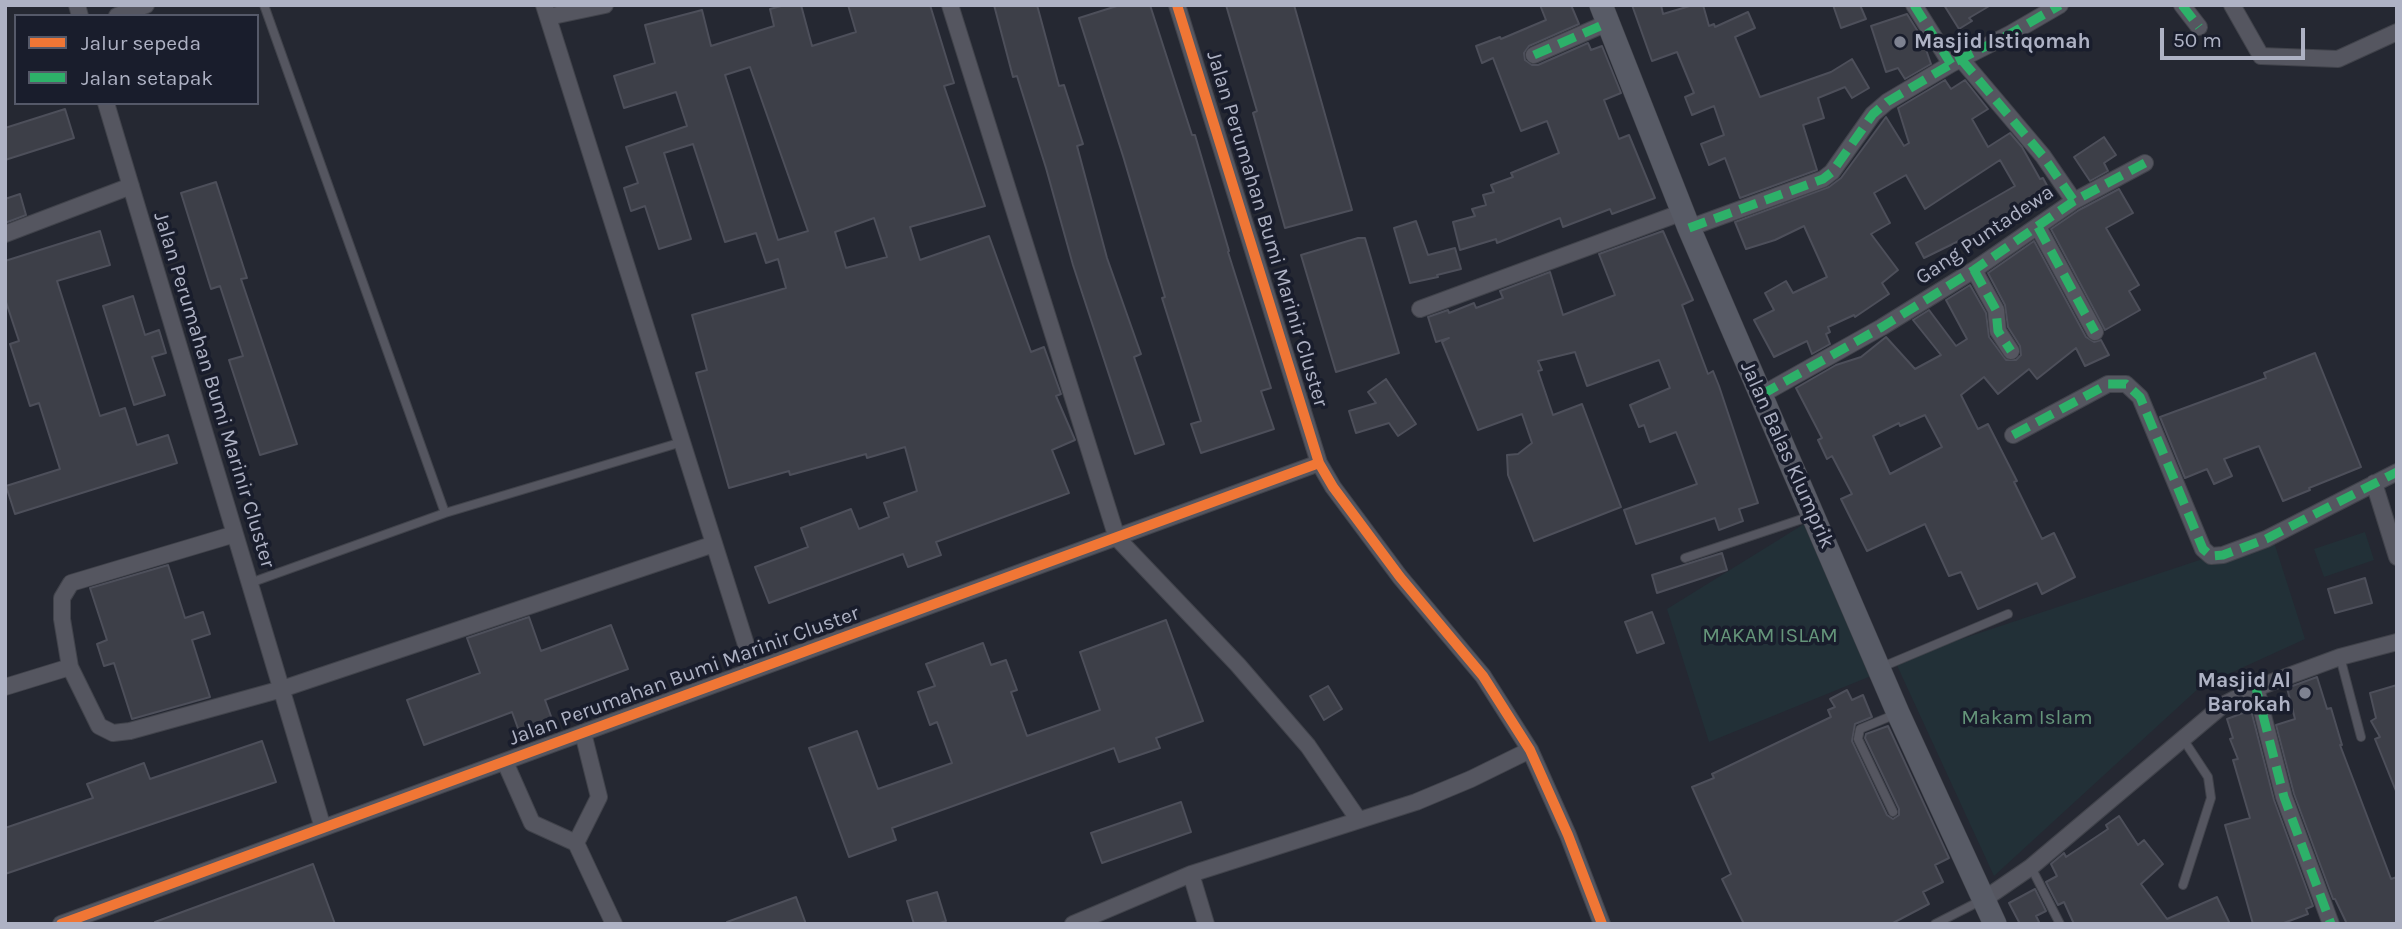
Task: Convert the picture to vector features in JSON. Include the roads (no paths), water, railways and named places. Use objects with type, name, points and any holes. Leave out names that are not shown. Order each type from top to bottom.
[{"type":"street","points":[[122,14],[146,5]]},
{"type":"street","points":[[546,11],[605,5]]},
{"type":"street","points":[[950,5],[1116,538],[1238,664],[1299,736],[1358,819]]},
{"type":"street","name":"Jalan Perumahan Bumi Marinir Cluster","points":[[1177,5],[1320,463],[1333,487],[1400,577],[1483,676],[1530,750],[1568,835],[1602,924]]},
{"type":"street","name":"Gang Puntadewa","points":[[1761,395],[1882,327],[1974,270],[2074,201],[2043,156],[1956,61],[1914,5]]},
{"type":"street","points":[[1420,309],[1686,220],[1828,176],[1880,108],[1956,61],[2060,5]]},
{"type":"street","points":[[2182,5],[2199,27]]},
{"type":"street","points":[[2232,5],[2261,56],[2338,59],[2397,32]]},
{"type":"street","name":"Jalan Perumahan Bumi Marinir Cluster","points":[[546,11],[754,670]]},
{"type":"street","points":[[1534,55],[1604,14]]},
{"type":"street","name":"Jalan Balas Klumprik","points":[[1604,14],[1686,220],[1761,395],[1898,713],[1995,924]]},
{"type":"street","name":"Jalan Perumahan Bumi Marinir Cluster","points":[[107,105],[323,828]]},
{"type":"street","points":[[2074,201],[2145,163]]},
{"type":"street","points":[[5,234],[131,186]]},
{"type":"street","points":[[2038,227],[2095,332]]},
{"type":"street","points":[[1974,270],[1996,310],[1998,331],[2011,351]]},
{"type":"street","points":[[2013,435],[2108,384],[2126,384],[2140,397],[2203,549],[2211,556],[2223,555],[2266,539],[2397,472]]},
{"type":"street","name":"Jalan Perumahan Bumi Marinir Cluster","points":[[61,924],[99,918],[323,828],[1320,463]]},
{"type":"street","points":[[2374,483],[2397,557]]},
{"type":"street","points":[[235,534],[71,583],[62,598],[62,619],[70,667],[99,726],[113,733],[131,731],[282,689],[714,544]]},
{"type":"street","points":[[1983,900],[2031,867],[2223,705],[2256,688],[2340,657],[2397,642]]},
{"type":"street","points":[[5,687],[70,667]]},
{"type":"street","points":[[2256,688],[2284,797],[2331,924]]},
{"type":"street","name":"Jalan Perumahan Bumi Marinir Cluster","points":[[505,762],[532,823],[576,843],[599,797],[583,733]]},
{"type":"street","points":[[1073,924],[1191,874],[1427,797],[1510,762],[1530,750]]},
{"type":"street","points":[[576,843],[614,924]]},
{"type":"street","points":[[1191,874],[1206,924]]},
{"type":"lane","points":[[264,5],[445,513]]},
{"type":"lane","points":[[250,583],[445,513],[682,442]]},
{"type":"lane","points":[[1685,558],[1814,515]]},
{"type":"lane","points":[[1879,668],[2008,614]]},
{"type":"lane","points":[[2340,657],[2361,737]]},
{"type":"lane","points":[[1893,812],[1858,738],[1860,729],[1898,713]]},
{"type":"lane","points":[[2183,739],[2208,777],[2211,798],[2183,885]]},
{"type":"lane","points":[[2031,867],[2060,924]]},
{"type":"lane","points":[[1935,924],[1983,900]]},
{"type":"place","name":"Masjid Istiqomah","points":[[1900,42]]},
{"type":"place","name":"Masjid Al Barokah","points":[[2305,693]]},
{"type":"park label","name":"MAKAM ISLAM","points":[[1770,636]]},
{"type":"park label","name":"Makam Islam","points":[[2027,718]]}]
